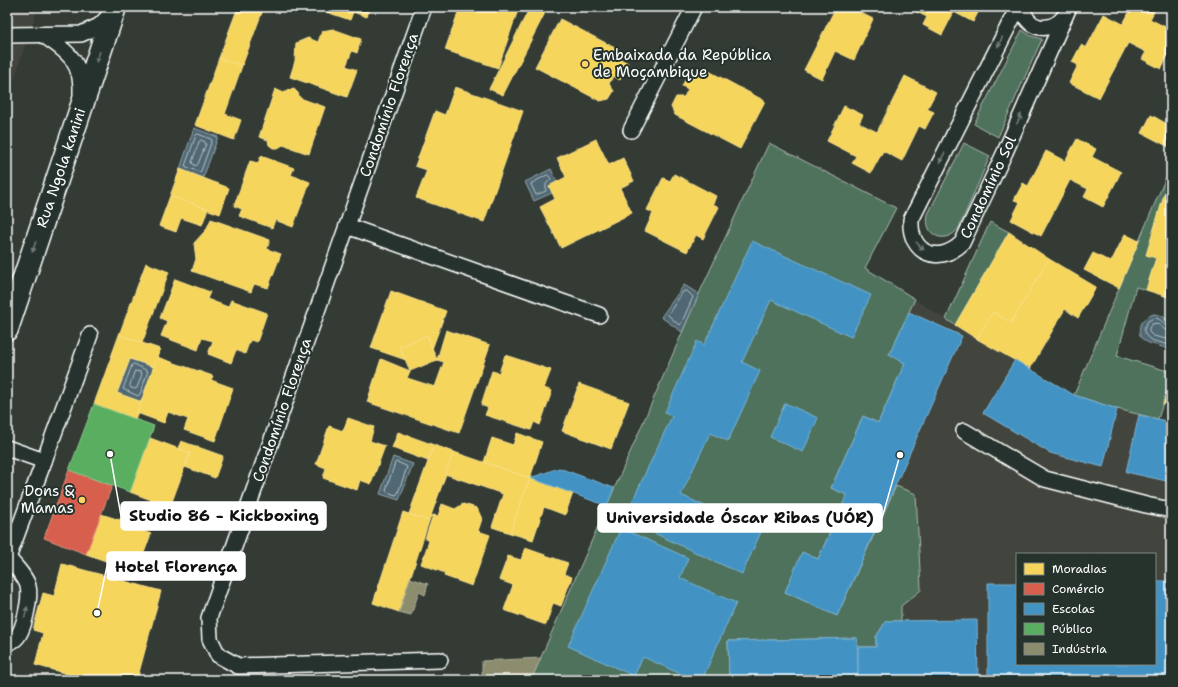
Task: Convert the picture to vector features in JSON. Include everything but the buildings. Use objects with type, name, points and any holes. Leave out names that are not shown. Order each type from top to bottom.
[{"type":"main road","name":"Rua Ngola kanini","points":[[7,329],[114,9]]},
{"type":"lane","name":"Condomínio Florença","points":[[424,7],[209,618],[210,639],[218,655],[238,666],[440,660]]},
{"type":"lane","points":[[631,130],[694,7]]},
{"type":"lane","name":"Condomínio Sol","points":[[1018,7],[911,220],[910,230],[913,239],[919,247],[927,253],[936,255],[946,254],[955,250],[962,243],[1005,152],[1067,10]]},
{"type":"lane","name":"Condomínio Sol","points":[[1023,7],[1025,16],[1031,23],[1046,28],[1060,22],[1067,10]]},
{"type":"lane","points":[[7,35],[81,34],[99,26],[114,9]]},
{"type":"lane","points":[[43,35],[61,46],[76,63],[82,82],[80,110]]},
{"type":"lane","points":[[347,226],[599,315]]},
{"type":"lane","points":[[7,643],[16,638],[23,624],[28,606],[28,586],[8,557],[90,335]]},
{"type":"lane","points":[[964,431],[1045,479],[1171,510]]},
{"type":"lane","points":[[7,448],[44,461]]},
{"type":"shaded area","points":[[7,7],[38,7],[7,100]]},
{"type":"shaded area","points":[[745,192],[977,339],[1074,395],[1117,409],[1171,422],[1171,679],[531,680]]},
{"type":"green space","points":[[1022,30],[1031,36],[1042,39],[998,137],[974,124]]},
{"type":"green space","points":[[769,143],[896,208],[865,268],[915,299],[889,355],[905,363],[878,423],[863,416],[831,488],[847,495],[818,559],[802,553],[785,592],[837,616],[896,486],[916,494],[921,590],[901,606],[901,621],[886,621],[876,637],[876,647],[858,647],[857,638],[728,641],[729,680],[531,680],[699,294]]},
{"type":"green space","points":[[964,143],[990,156],[959,228],[948,236],[936,236],[929,228],[927,222],[928,214]]},
{"type":"green space","points":[[1171,165],[1171,194],[1156,258],[1146,290],[1136,287],[1117,356],[1171,372],[1171,378],[1158,419],[1117,409],[1074,395]]},
{"type":"green space","points":[[990,222],[1009,232],[955,325],[946,319]]},
{"type":"water","points":[[194,128],[218,137],[203,178],[180,169]]},
{"type":"water","points":[[551,169],[557,182],[549,186],[552,193],[534,201],[525,182]]},
{"type":"water","points":[[684,285],[699,294],[682,332],[661,317]]},
{"type":"water","points":[[1154,314],[1163,316],[1170,324],[1171,358],[1169,350],[1144,341],[1139,332],[1142,321]]},
{"type":"water","points":[[130,359],[154,367],[142,402],[117,393]]},
{"type":"water","points":[[393,457],[413,464],[399,500],[380,494]]},
{"type":"place","name":"Embaixada da República de Moçambique","points":[[585,64]]},
{"type":"place","name":"Studio 86 - Kickboxing","points":[[110,454]]},
{"type":"place","name":"Universidade Óscar Ribas (UÓR)","points":[[900,455]]},
{"type":"place","name":"Dons & Mamas","points":[[82,500]]},
{"type":"place","name":"Hotel Florença","points":[[97,613]]}]
